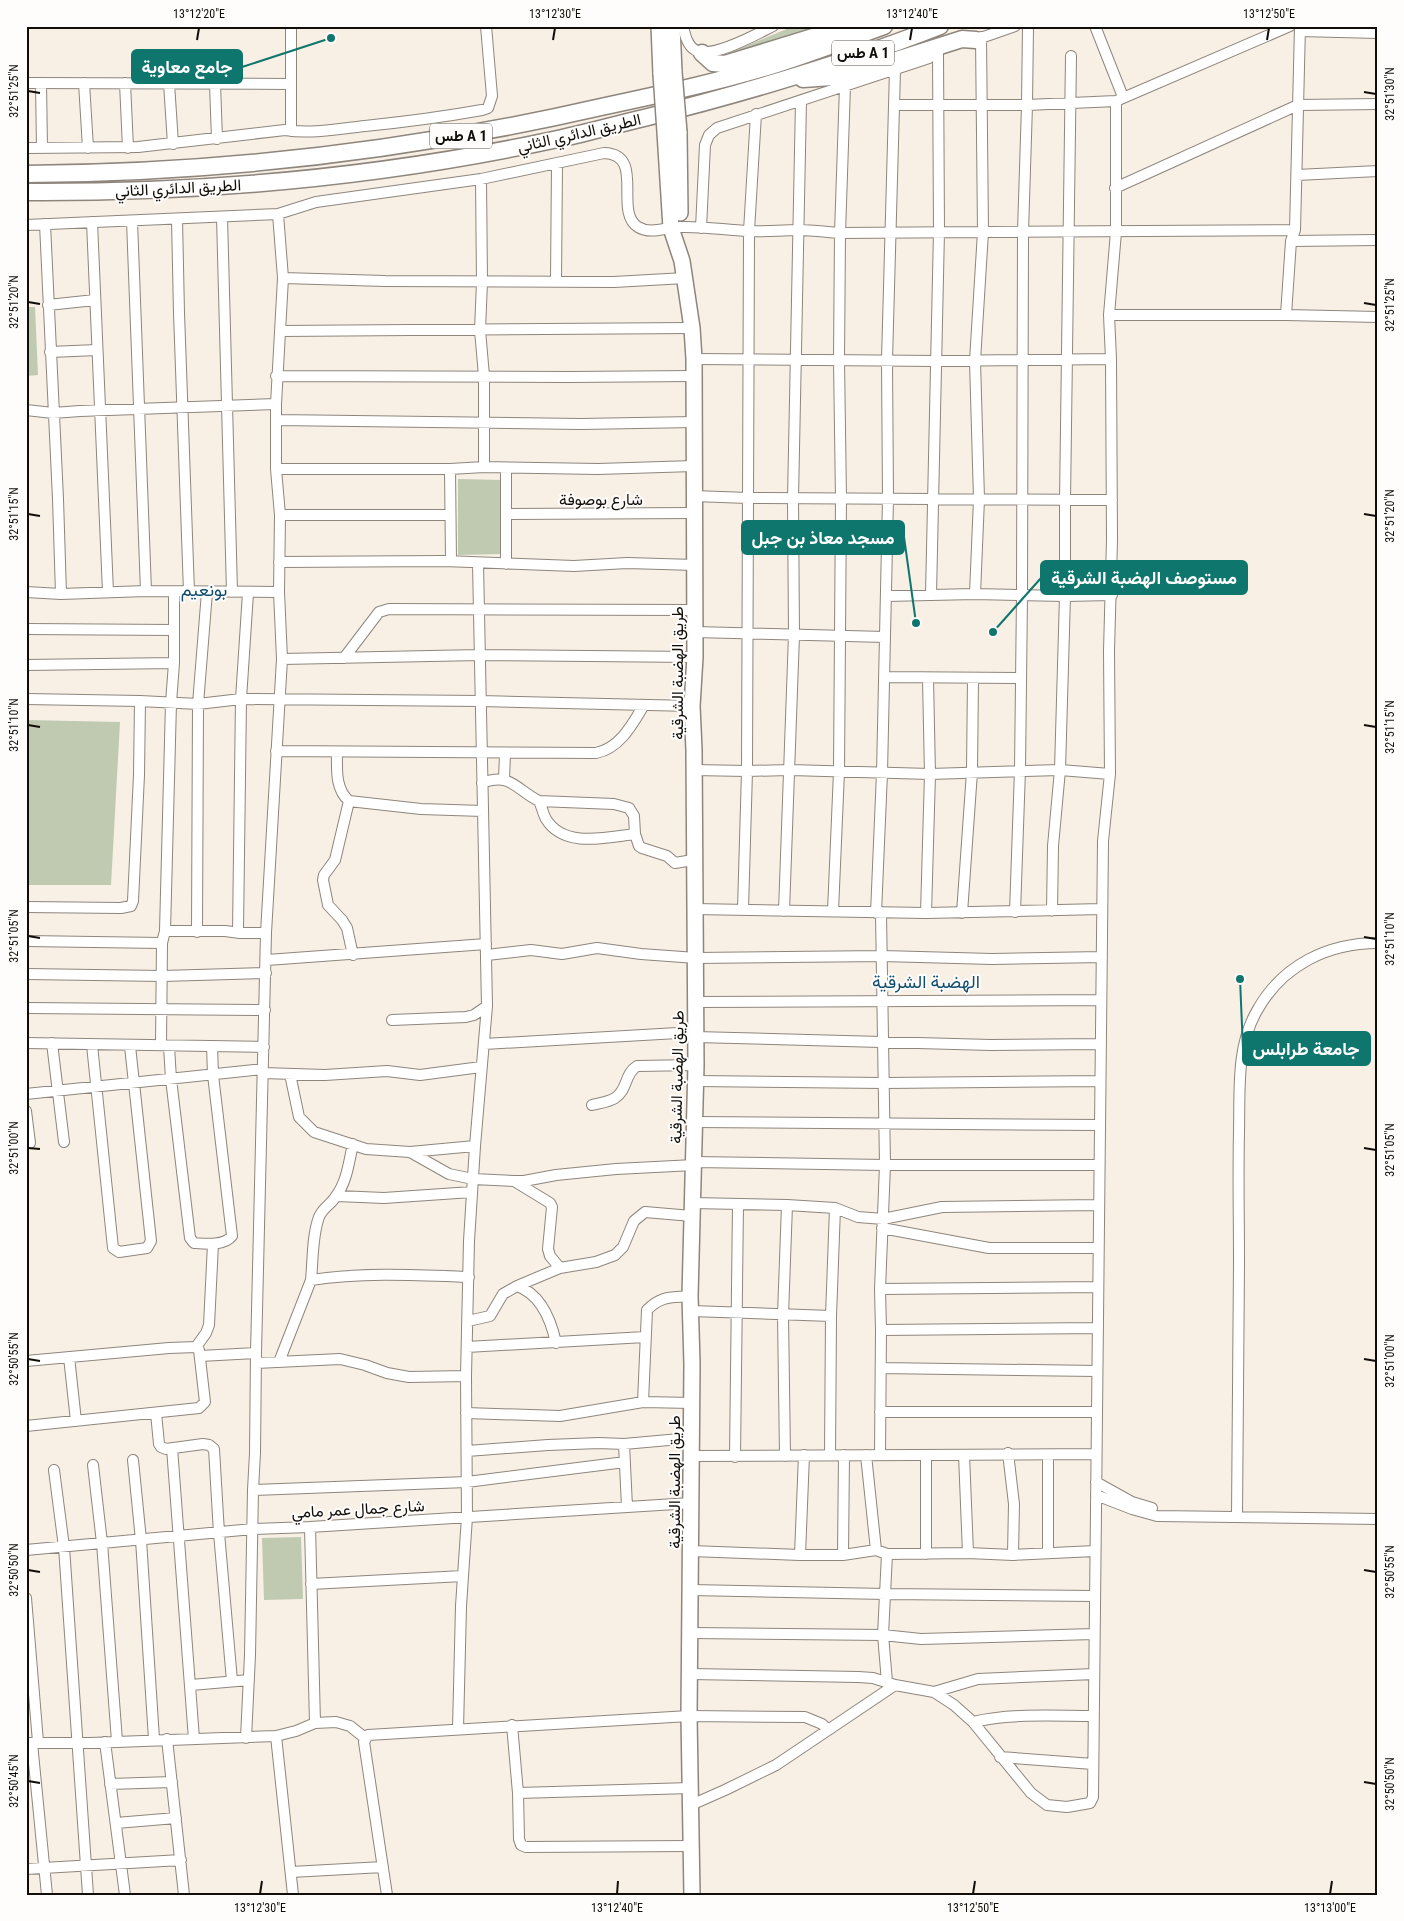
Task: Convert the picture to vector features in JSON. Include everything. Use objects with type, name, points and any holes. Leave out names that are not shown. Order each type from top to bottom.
[{"type":"highway","points":[[702,53],[713,63],[725,64],[849,26]]},
{"type":"highway","name":"الطريق الدائري الثاني","points":[[26,174],[134,172],[246,165],[397,147],[524,125],[666,93],[766,67],[884,26]]},
{"type":"highway","name":"الطريق الدائري الثاني","points":[[26,192],[77,193],[259,183],[400,167],[553,140],[666,112],[786,79],[940,26]]},
{"type":"highway","points":[[786,79],[819,79],[846,76],[962,39],[978,39]]},
{"type":"main road","points":[[659,26],[668,73],[676,227]]},
{"type":"main road","points":[[668,73],[672,26]]},
{"type":"main road","name":"طريق الهضبة الشرقية","points":[[676,227],[692,328],[695,422],[695,657],[692,706],[696,1065],[692,1210],[691,1633],[689,1716],[692,1895]]},
{"type":"street","points":[[290,26],[292,131]]},
{"type":"street","points":[[26,148],[128,148],[217,140],[284,130],[324,131],[437,118],[482,110],[488,108],[492,96],[486,26]]},
{"type":"street","points":[[683,26],[686,39],[692,48],[702,53],[712,52],[734,44],[773,26]]},
{"type":"street","points":[[701,228],[706,139],[712,130],[894,70],[1015,26]]},
{"type":"street","points":[[1015,912],[1020,770],[1022,595],[1021,359],[1023,232],[1028,106],[1028,26]]},
{"type":"street","points":[[690,1674],[858,1677],[934,1692],[954,1705],[973,1722],[1031,1793],[1048,1805],[1055,1807],[1090,1803],[1094,1782],[1092,1764],[1103,841],[1110,774],[1109,651],[1112,595],[1112,500],[1109,315],[1116,232],[1115,188],[1119,99],[1095,26]]},
{"type":"street","points":[[894,105],[1028,106],[1119,99],[1290,26]]},
{"type":"street","points":[[1286,315],[1291,241],[1295,230],[1300,29],[1378,33]]},
{"type":"street","points":[[975,594],[979,499],[975,361],[983,232],[978,39]]},
{"type":"street","points":[[932,595],[932,500],[939,231],[938,54]]},
{"type":"street","points":[[1052,911],[1053,846],[1060,770],[1065,596],[1064,501],[1071,56]]},
{"type":"street","points":[[880,1455],[880,1289],[885,1165],[883,956],[879,913],[888,499],[887,360],[894,70]]},
{"type":"street","points":[[26,82],[290,84]]},
{"type":"street","points":[[41,83],[42,148]]},
{"type":"street","points":[[84,83],[88,148]]},
{"type":"street","points":[[125,83],[128,148]]},
{"type":"street","points":[[169,83],[173,144]]},
{"type":"street","points":[[215,84],[217,140]]},
{"type":"street","points":[[833,910],[839,772],[840,233],[845,86]]},
{"type":"street","points":[[784,911],[794,635],[793,499],[800,230],[801,101]]},
{"type":"street","points":[[1115,188],[1298,105],[1378,104]]},
{"type":"street","points":[[743,909],[747,771],[749,231],[756,114]]},
{"type":"street","points":[[26,225],[278,214],[316,202],[481,179],[604,153],[612,153],[620,158],[624,164],[629,212],[632,222],[638,227],[647,230],[676,227],[749,231],[800,230],[840,233],[1295,230]]},
{"type":"street","points":[[556,281],[557,164]]},
{"type":"street","points":[[1296,175],[1378,171]]},
{"type":"street","points":[[481,179],[482,282],[480,330],[484,376],[484,467]]},
{"type":"street","points":[[246,1738],[255,1453],[267,960],[266,933],[282,659],[279,592],[280,515],[276,469],[276,376],[284,278],[278,214]]},
{"type":"street","points":[[222,217],[232,592]]},
{"type":"street","points":[[177,219],[189,592]]},
{"type":"street","points":[[132,220],[146,591]]},
{"type":"street","points":[[92,222],[96,350],[108,592]]},
{"type":"street","points":[[45,224],[61,594]]},
{"type":"street","points":[[1291,241],[1378,240]]},
{"type":"street","points":[[284,278],[482,282],[614,282],[685,278]]},
{"type":"street","points":[[48,305],[95,300]]},
{"type":"street","points":[[1109,315],[1378,317]]},
{"type":"street","points":[[280,331],[692,328]]},
{"type":"street","points":[[50,352],[96,350]]},
{"type":"street","points":[[694,359],[936,361],[1111,359]]},
{"type":"street","points":[[276,376],[694,376]]},
{"type":"street","points":[[26,410],[53,413],[139,408],[276,404]]},
{"type":"street","points":[[276,420],[484,424],[695,422]]},
{"type":"street","points":[[276,469],[450,469],[484,467],[598,469],[694,466]]},
{"type":"street","points":[[506,468],[506,564]]},
{"type":"street","points":[[450,469],[451,562]]},
{"type":"street","points":[[694,496],[793,499],[1112,500]]},
{"type":"street","name":"شارع بوصوفة","points":[[507,514],[695,513]]},
{"type":"street","points":[[280,515],[450,515]]},
{"type":"street","points":[[279,562],[451,562],[574,566],[635,563],[695,565]]},
{"type":"street","points":[[458,1729],[463,1576],[467,1518],[466,1376],[469,1241],[487,1006],[478,563]]},
{"type":"street","points":[[26,592],[61,594],[146,591],[279,592]]},
{"type":"street","points":[[174,592],[174,663],[171,703],[165,931],[162,942],[162,1009],[165,1046],[171,1079],[190,1238],[194,1243],[212,1244],[230,1239],[232,1236],[213,1075],[212,1046]]},
{"type":"street","points":[[197,932],[198,704],[207,592]]},
{"type":"street","points":[[238,932],[241,699],[248,593]]},
{"type":"street","points":[[886,596],[975,594],[1112,595]]},
{"type":"street","points":[[344,658],[374,619],[384,610],[694,610]]},
{"type":"street","points":[[26,629],[174,630]]},
{"type":"street","points":[[694,632],[748,635],[884,637]]},
{"type":"street","points":[[282,659],[480,655],[695,657]]},
{"type":"street","points":[[26,665],[174,663]]},
{"type":"street","points":[[884,677],[1020,678]]},
{"type":"street","points":[[926,913],[930,774],[928,678]]},
{"type":"street","points":[[962,913],[972,772],[973,678]]},
{"type":"street","points":[[26,699],[198,704],[241,699],[279,699],[692,706]]},
{"type":"street","points":[[26,907],[121,908],[131,906],[134,901],[140,701]]},
{"type":"street","points":[[276,751],[506,754],[580,754],[604,752],[626,734],[644,705]]},
{"type":"street","points":[[337,753],[337,775],[342,792],[349,801],[421,809],[482,811]]},
{"type":"street","points":[[504,779],[506,754]]},
{"type":"street","points":[[693,770],[790,770],[930,774],[1060,770],[1110,774]]},
{"type":"street","points":[[482,783],[504,779],[519,786],[539,801],[614,804],[628,808],[634,816],[638,844],[642,848],[667,856],[674,863],[694,860]]},
{"type":"street","points":[[349,801],[335,860],[324,875],[323,880],[328,906],[347,928],[353,955]]},
{"type":"street","points":[[539,801],[546,820],[558,832],[570,837],[584,838],[636,834]]},
{"type":"street","points":[[694,910],[833,910],[879,913],[962,913],[1102,910]]},
{"type":"street","points":[[165,931],[197,932],[216,930],[266,933]]},
{"type":"street","points":[[26,941],[162,942]]},
{"type":"street","points":[[1237,1517],[1238,1164],[1240,1091],[1244,1043],[1257,1010],[1267,995],[1283,978],[1306,959],[1347,945],[1378,943]]},
{"type":"street","points":[[267,960],[487,950],[531,950],[562,954],[597,948],[696,958],[883,956],[992,959],[1102,957]]},
{"type":"street","points":[[26,974],[162,976],[266,973]]},
{"type":"street","points":[[695,1002],[1101,1000]]},
{"type":"street","points":[[392,1020],[466,1017],[474,1015],[487,1006]]},
{"type":"street","points":[[26,1008],[265,1010]]},
{"type":"street","points":[[484,1044],[695,1034],[991,1045],[1101,1044]]},
{"type":"street","points":[[26,1043],[264,1047]]},
{"type":"street","points":[[52,1043],[64,1142]]},
{"type":"street","points":[[92,1045],[113,1248],[119,1252],[147,1248],[151,1241],[130,1046]]},
{"type":"street","points":[[592,1105],[614,1100],[621,1093],[629,1072],[637,1066],[696,1065]]},
{"type":"street","points":[[26,1094],[263,1071],[325,1075],[387,1070],[420,1075],[482,1068]]},
{"type":"street","points":[[290,1074],[300,1117],[314,1132],[366,1149],[410,1152],[475,1146]]},
{"type":"street","points":[[695,1081],[884,1083],[1100,1081]]},
{"type":"street","points":[[26,1111],[30,1142]]},
{"type":"street","points":[[694,1122],[1100,1125]]},
{"type":"street","points":[[279,1362],[312,1280],[318,1222],[324,1208],[336,1196],[344,1182],[353,1144]]},
{"type":"street","points":[[410,1152],[449,1174],[514,1181],[616,1169],[693,1163],[1099,1165]]},
{"type":"street","points":[[514,1181],[550,1203],[552,1207],[548,1249],[550,1256],[560,1268]]},
{"type":"street","points":[[336,1196],[384,1198],[472,1192]]},
{"type":"street","points":[[735,1457],[738,1204]]},
{"type":"street","points":[[468,1321],[490,1316],[503,1294],[517,1286],[560,1268],[596,1262],[615,1255],[623,1247],[634,1221],[645,1212],[692,1210],[738,1204],[835,1208],[882,1224],[989,1248],[1098,1248]]},
{"type":"street","points":[[785,1456],[783,1315],[787,1205]]},
{"type":"street","points":[[882,1224],[942,1207],[1099,1205]]},
{"type":"street","points":[[830,1455],[830,1316],[835,1208]]},
{"type":"street","points":[[26,1426],[156,1413],[204,1406],[198,1352],[209,1325],[212,1244]]},
{"type":"street","points":[[312,1280],[334,1276],[469,1277]]},
{"type":"street","points":[[517,1286],[525,1289],[545,1310],[550,1318],[556,1343]]},
{"type":"street","points":[[880,1289],[1098,1287]]},
{"type":"street","points":[[643,1402],[647,1310],[662,1298],[737,1313],[830,1316]]},
{"type":"street","points":[[881,1330],[1098,1328]]},
{"type":"street","points":[[467,1347],[645,1337]]},
{"type":"street","points":[[26,1361],[169,1348],[279,1362],[340,1359],[387,1373],[409,1377],[466,1376]]},
{"type":"street","points":[[69,1357],[76,1421]]},
{"type":"street","points":[[881,1368],[1097,1371]]},
{"type":"street","points":[[466,1413],[560,1416],[643,1402],[692,1403]]},
{"type":"street","points":[[880,1412],[1097,1412]]},
{"type":"street","points":[[156,1413],[159,1444],[161,1447],[172,1448],[204,1444],[214,1449],[219,1533],[232,1681]]},
{"type":"street","points":[[467,1451],[557,1444],[624,1444],[691,1438]]},
{"type":"street","points":[[624,1444],[627,1507]]},
{"type":"street","points":[[172,1448],[194,1739]]},
{"type":"street","points":[[1008,1453],[1014,1504],[1013,1555]]},
{"type":"street","points":[[691,1456],[1096,1454]]},
{"type":"street","points":[[800,1555],[804,1455]]},
{"type":"street","points":[[843,1554],[844,1455]]},
{"type":"street","points":[[866,1455],[876,1550]]},
{"type":"street","points":[[926,1455],[926,1554]]},
{"type":"street","points":[[964,1455],[968,1553]]},
{"type":"street","points":[[1048,1455],[1048,1552]]},
{"type":"street","points":[[133,1460],[141,1540],[154,1739]]},
{"type":"street","points":[[253,1490],[467,1482],[625,1462]]},
{"type":"street","points":[[93,1466],[102,1543],[117,1741]]},
{"type":"street","points":[[54,1470],[64,1547],[88,1895]]},
{"type":"street","points":[[1096,1482],[1132,1502],[1184,1516]]},
{"type":"street","points":[[1096,1495],[1132,1509],[1157,1516],[1378,1519]]},
{"type":"street","name":"شارع جمال عمر مامي","points":[[26,1550],[253,1529],[310,1528],[691,1502]]},
{"type":"street","points":[[310,1528],[315,1723]]},
{"type":"street","points":[[691,1551],[800,1555],[843,1554],[876,1550],[887,1554],[968,1553],[1013,1555],[1095,1551]]},
{"type":"street","points":[[887,1554],[883,1635],[891,1683]]},
{"type":"street","points":[[311,1584],[463,1576]]},
{"type":"street","points":[[691,1590],[1094,1596]]},
{"type":"street","points":[[26,1598],[32,1743],[30,1764],[47,1895]]},
{"type":"street","points":[[691,1633],[883,1635],[921,1639],[1094,1634]]},
{"type":"street","points":[[934,1692],[978,1680],[1094,1674]]},
{"type":"street","points":[[191,1685],[249,1680]]},
{"type":"street","points":[[691,1805],[776,1765],[891,1683]]},
{"type":"street","points":[[365,1738],[373,1734],[689,1716],[805,1717],[822,1724],[827,1729]]},
{"type":"street","points":[[973,1722],[1012,1716],[1093,1716]]},
{"type":"street","points":[[32,1743],[276,1736],[296,1731],[315,1723],[336,1722],[350,1726],[365,1738]]},
{"type":"street","points":[[512,1725],[518,1793],[519,1839],[521,1845],[526,1847],[690,1846]]},
{"type":"street","points":[[276,1736],[293,1895]]},
{"type":"street","points":[[365,1738],[364,1742],[387,1895]]},
{"type":"street","points":[[166,1740],[184,1895]]},
{"type":"street","points":[[104,1742],[125,1895]]},
{"type":"street","points":[[1000,1756],[1092,1764]]},
{"type":"street","points":[[110,1784],[172,1782]]},
{"type":"street","points":[[518,1793],[691,1788]]},
{"type":"street","points":[[116,1823],[176,1818]]},
{"type":"street","points":[[26,1869],[181,1860]]},
{"type":"street","points":[[291,1872],[383,1867]]},
{"type":"green space","points":[[794,26],[829,26],[725,58],[719,57]]},
{"type":"green space","points":[[26,307],[35,307],[38,375],[26,376]]},
{"type":"green space","points":[[458,479],[503,480],[503,554],[458,555]]},
{"type":"green space","points":[[26,720],[120,722],[111,885],[26,885]]},
{"type":"green space","points":[[301,1537],[303,1599],[264,1600],[262,1538]]},
{"type":"place","name":"جامع معاوية","points":[[331,38]]},
{"type":"place","name":"مسجد معاذ بن جبل","points":[[916,623]]},
{"type":"place","name":"مستوصف الهضبة الشرقية","points":[[993,632]]},
{"type":"place","name":"جامعة طرابلس","points":[[1240,979]]},
{"type":"district","name":"بونعيم","points":[[204,589]]},
{"type":"district","name":"الهضبة الشرقية","points":[[926,981]]}]
